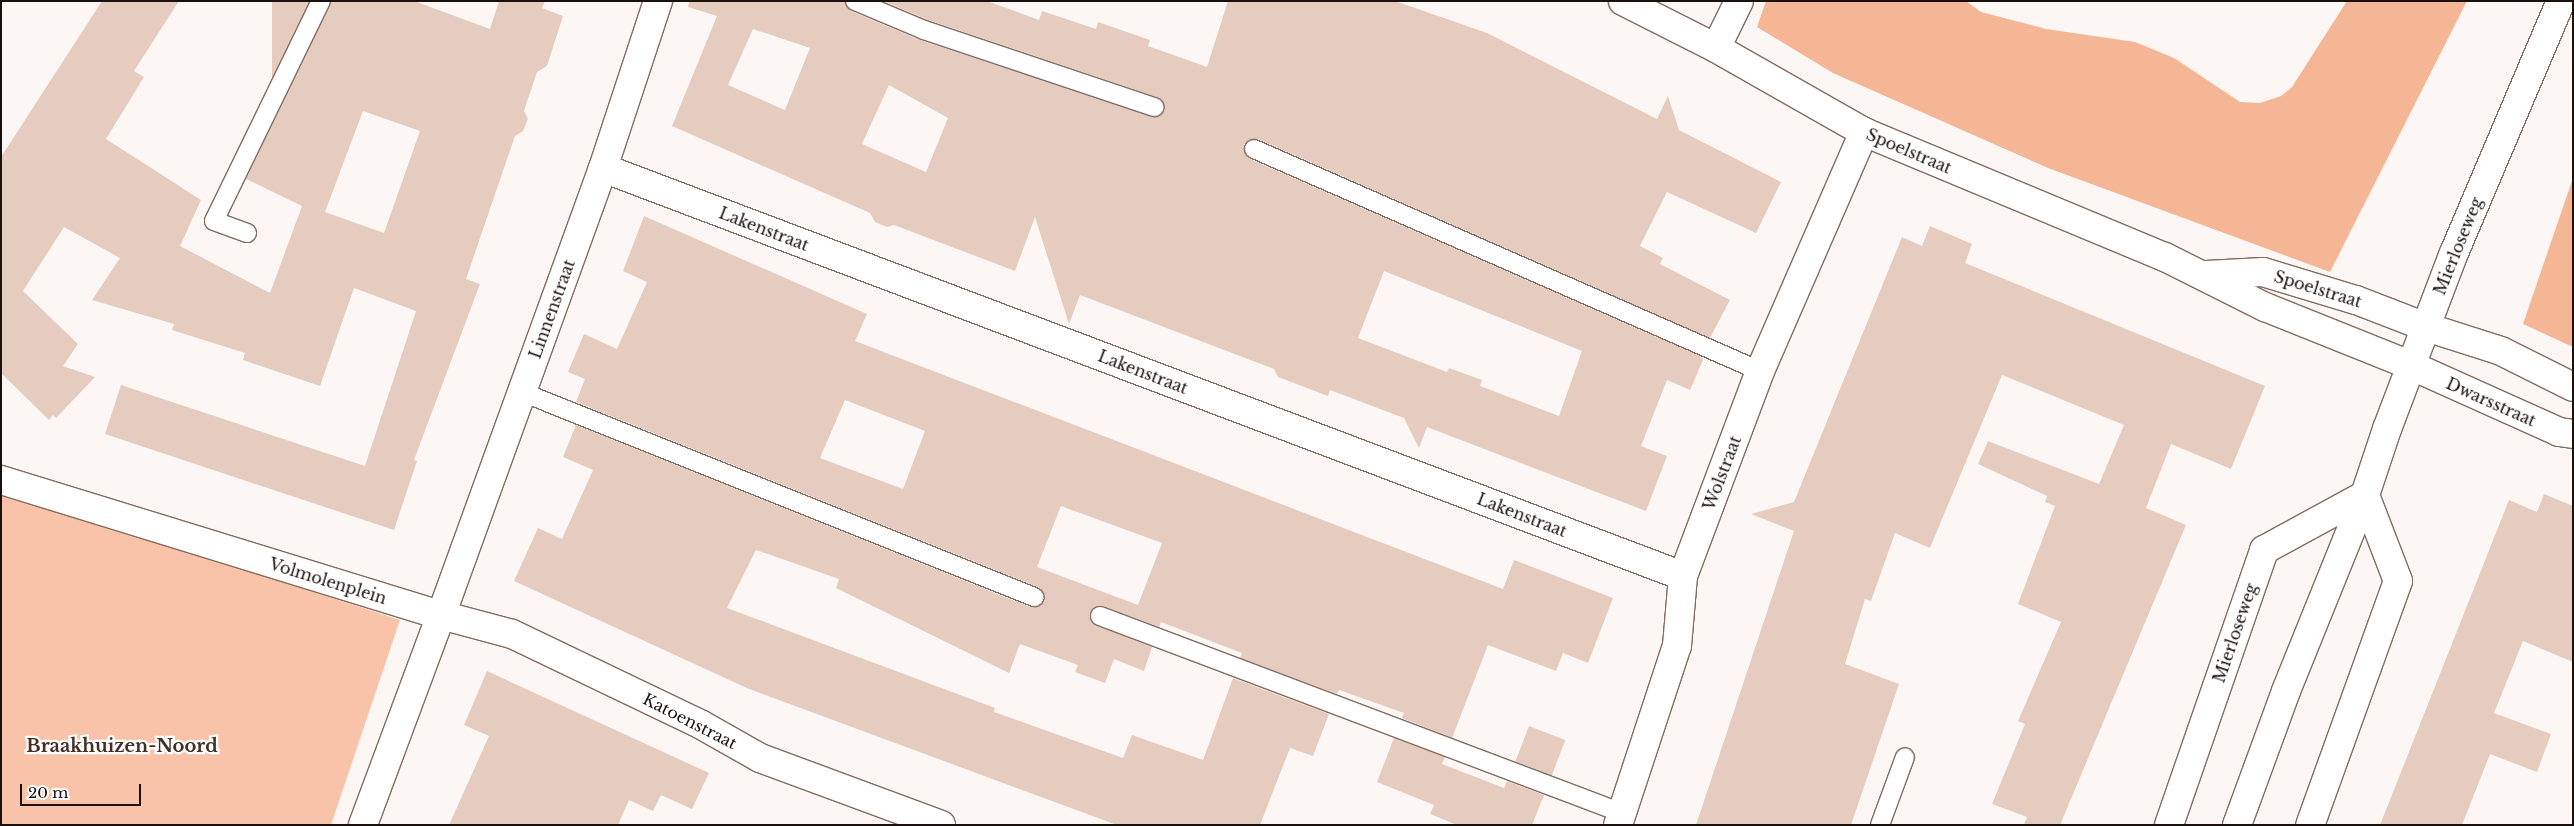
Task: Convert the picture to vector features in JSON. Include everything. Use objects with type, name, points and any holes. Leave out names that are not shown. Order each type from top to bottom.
[{"type":"street","name":"Linnenstraat","points":[[441,615],[603,168],[658,1]]},
{"type":"street","name":"Spoelstraat","points":[[1623,1],[1716,48],[1864,132],[2206,275],[2265,307],[2410,366]]},
{"type":"street","points":[[1716,48],[1739,1]]},
{"type":"street","name":"Mierloseweg","points":[[2237,825],[2286,691],[2366,494],[2410,366],[2561,1]]},
{"type":"street","name":"Wolstraat","points":[[1620,819],[1677,646],[1683,576],[1760,371],[1864,132]]},
{"type":"street","name":"Lakenstraat","points":[[603,168],[1683,576]]},
{"type":"street","name":"Spoelstraat","points":[[2206,275],[2263,272],[2356,300],[2426,326]]},
{"type":"street","points":[[2426,326],[2501,351],[2573,387]]},
{"type":"street","name":"Dwarsstraat","points":[[2410,366],[2560,432],[2573,434]]},
{"type":"street","name":"Volmolenplein","points":[[1,480],[441,615]]},
{"type":"street","points":[[2310,825],[2398,581],[2366,494]]},
{"type":"street","name":"Mierloseweg","points":[[2169,825],[2264,550],[2366,494]]},
{"type":"street","points":[[362,825],[441,615]]},
{"type":"street","name":"Katoenstraat","points":[[441,615],[512,634],[700,724],[760,758],[941,825]]},
{"type":"lane","points":[[248,233],[214,221],[321,1]]},
{"type":"lane","points":[[855,1],[924,30],[1154,107]]},
{"type":"lane","points":[[1254,149],[1760,371]]},
{"type":"lane","points":[[522,392],[1034,597]]},
{"type":"lane","points":[[1100,616],[1620,819]]},
{"type":"lane","points":[[1880,825],[1905,757]]},
{"type":"shaded area","points":[[1766,1],[1966,1],[1981,12],[2046,29],[2135,42],[2174,58],[2240,102],[2260,103],[2281,96],[2292,87],[2347,1],[2467,1],[2330,272],[2048,168],[1833,73],[1757,27]]},
{"type":"shaded area","points":[[2573,178],[2573,347],[2523,324]]},
{"type":"shaded area","points":[[1,490],[400,620],[331,825],[1,825]]},
{"type":"building","points":[[102,1],[179,1],[134,71],[144,77],[106,139],[201,200],[180,246],[270,293],[302,206],[246,179],[331,1],[414,1],[490,29],[499,1],[545,1],[542,8],[563,16],[547,66],[537,72],[524,111],[528,119],[523,131],[515,136],[466,279],[480,284],[414,460],[417,461],[394,530],[105,434],[121,385],[365,466],[416,311],[354,288],[320,386],[243,360],[245,353],[172,330],[174,324],[92,300],[120,258],[64,227],[23,291],[78,344],[63,366],[95,377],[56,418],[53,415],[49,420],[1,373],[1,157]],"holes":[[[363,111],[420,131],[384,233],[325,212]]]},
{"type":"building","points":[[272,1],[309,1],[309,173],[272,173]]},
{"type":"building","points":[[689,1],[845,1],[851,11],[920,40],[1156,117],[1164,110],[1162,100],[1157,97],[928,20],[883,1],[987,1],[1039,20],[1042,11],[1096,29],[1098,22],[1150,40],[1148,46],[1207,67],[1228,1],[1395,1],[1487,33],[1657,119],[1668,96],[1679,130],[1781,182],[1756,233],[1667,192],[1640,246],[1663,258],[1660,264],[1730,300],[1710,338],[1258,139],[1248,140],[1244,145],[1245,155],[1250,159],[1700,356],[1703,360],[1690,390],[1667,380],[1641,446],[1667,456],[1646,511],[1427,427],[1419,448],[1404,418],[1330,390],[1328,396],[1278,377],[1274,369],[1080,295],[1069,324],[1035,217],[1015,271],[894,225],[887,227],[875,222],[870,213],[672,126],[717,16],[688,7]],"holes":[[[753,29],[810,48],[785,110],[728,85]],[[889,85],[948,118],[926,172],[862,144]],[[1384,271],[1582,351],[1559,416],[1480,386],[1482,380],[1449,368],[1447,372],[1358,338]]]},
{"type":"building","points":[[644,216],[867,314],[855,341],[1503,589],[1514,560],[1613,598],[1588,663],[1563,653],[1556,671],[1488,645],[1452,738],[1402,718],[1404,713],[1339,690],[1337,694],[1240,658],[1242,653],[1161,622],[1159,627],[1103,606],[1098,606],[1090,612],[1092,623],[1152,647],[1144,671],[1114,659],[1105,683],[1075,672],[1078,665],[1020,644],[1009,673],[836,588],[839,579],[756,550],[727,608],[995,708],[994,712],[1123,758],[1132,735],[1203,760],[1233,678],[1329,714],[1313,756],[1290,748],[1260,825],[1117,825],[749,689],[514,581],[538,528],[562,539],[593,470],[563,457],[576,425],[1030,607],[1040,606],[1044,600],[1043,591],[1038,587],[576,402],[585,379],[568,372],[584,334],[617,349],[647,282],[623,271]],"holes":[[[845,400],[925,431],[903,489],[820,458]],[[1061,506],[1162,543],[1138,605],[1037,567]]]},
{"type":"building","points":[[1930,226],[1972,244],[1965,263],[2265,386],[2231,469],[2171,444],[2146,508],[2186,525],[2060,825],[2024,825],[2027,817],[1992,804],[2025,724],[2018,721],[2061,622],[2018,604],[2055,506],[2045,502],[2047,496],[1978,464],[1988,441],[2099,484],[2124,425],[2002,375],[1930,548],[1895,533],[1871,601],[1865,599],[1845,664],[1899,684],[1851,825],[1696,825],[1794,531],[1751,514],[1794,502],[1902,237],[1922,246]]},
{"type":"building","points":[[2544,494],[2573,506],[2573,662],[2523,641],[2494,713],[2551,734],[2537,772],[2490,754],[2462,825],[2380,825],[2509,500],[2537,512]]},
{"type":"building","points":[[487,671],[709,773],[692,809],[661,795],[653,811],[629,800],[618,825],[449,825],[489,736],[464,725]]},
{"type":"building","points":[[1529,726],[1565,740],[1552,775],[1515,761]]},
{"type":"building","points":[[1394,738],[1445,757],[1442,764],[1504,788],[1507,781],[1544,795],[1532,825],[1457,825],[1430,814],[1434,805],[1377,782]]},
{"type":"district","name":"Braakhuizen-Noord","points":[[122,746]]}]
